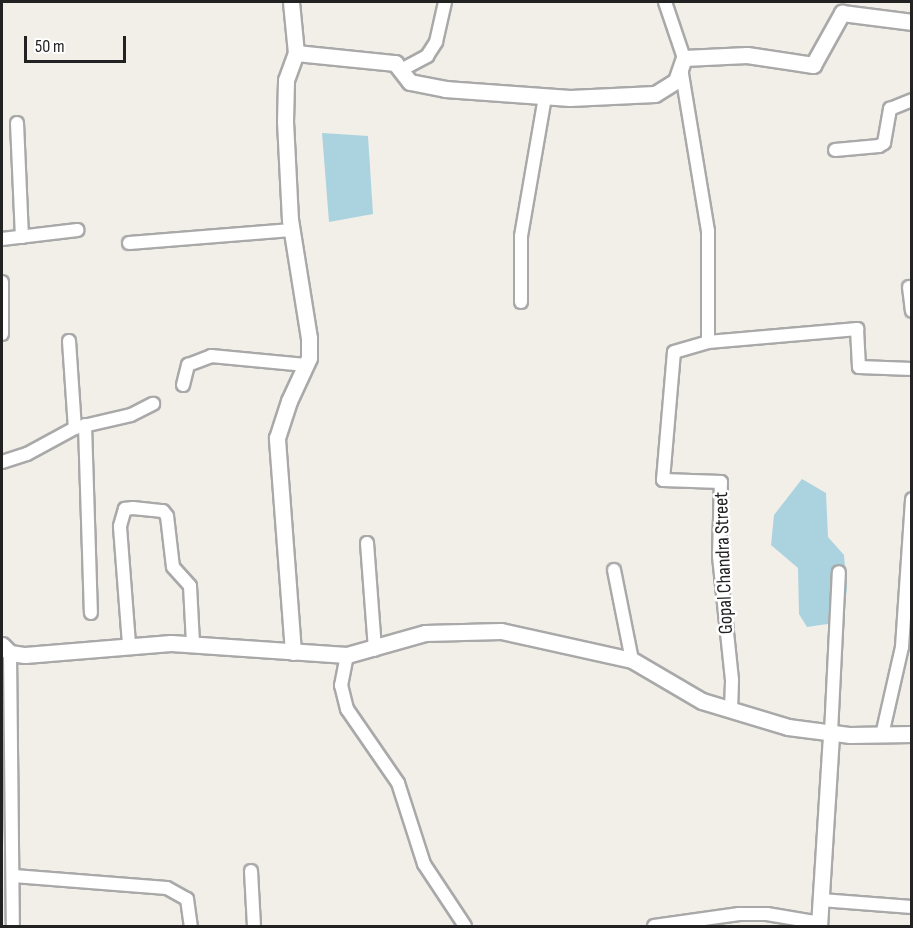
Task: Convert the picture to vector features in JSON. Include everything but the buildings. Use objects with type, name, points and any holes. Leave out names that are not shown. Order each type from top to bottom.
[{"type":"street","points":[[291,2],[296,54],[286,80],[291,230],[309,338],[306,365],[289,400],[277,438],[293,652]]},
{"type":"street","points":[[401,70],[427,56],[436,42],[445,2]]},
{"type":"street","points":[[665,2],[683,62],[708,231],[708,342],[857,329],[859,367],[912,369]]},
{"type":"street","points":[[683,62],[747,55],[813,64],[843,7],[912,22]]},
{"type":"street","points":[[296,54],[395,63],[410,82],[445,89],[545,97],[655,93],[676,81],[683,62]]},
{"type":"street","points":[[521,302],[521,236],[545,97]]},
{"type":"street","points":[[835,150],[879,146],[884,143],[890,109],[912,100]]},
{"type":"street","points":[[17,123],[22,237]]},
{"type":"street","points":[[2,239],[77,230]]},
{"type":"street","points":[[129,243],[291,230]]},
{"type":"street","points":[[2,282],[2,334]]},
{"type":"street","points":[[909,287],[912,311]]},
{"type":"street","points":[[69,341],[80,427],[91,613]]},
{"type":"street","name":"Gopal Chandra Street","points":[[708,342],[674,352],[663,480],[721,482],[719,556],[732,680],[731,710]]},
{"type":"street","points":[[183,386],[188,365],[210,356],[306,365]]},
{"type":"street","points":[[2,462],[27,454],[80,427],[131,415],[153,404]]},
{"type":"street","points":[[882,735],[902,647],[912,499]]},
{"type":"street","points":[[129,644],[120,526],[125,509],[133,508],[163,511],[167,516],[173,567],[190,586],[193,644]]},
{"type":"street","points":[[367,543],[375,650]]},
{"type":"street","points":[[614,570],[632,660]]},
{"type":"street","points":[[654,927],[739,914],[767,914],[820,925],[839,572]]},
{"type":"street","points":[[13,927],[14,876],[6,649],[25,655],[129,644],[193,644],[347,655],[375,650],[425,633],[501,631],[632,660],[702,701],[788,727],[831,733],[912,734]]},
{"type":"street","points":[[347,655],[341,685],[346,709],[398,783],[424,864],[465,927]]},
{"type":"street","points":[[251,871],[254,927]]},
{"type":"street","points":[[14,876],[167,888],[187,899],[191,927]]},
{"type":"street","points":[[821,900],[912,907]]},
{"type":"water","points":[[322,133],[368,136],[373,214],[329,222]]},
{"type":"water","points":[[802,479],[826,493],[828,537],[844,555],[847,590],[841,622],[807,627],[799,614],[798,568],[771,545],[774,515]]}]
